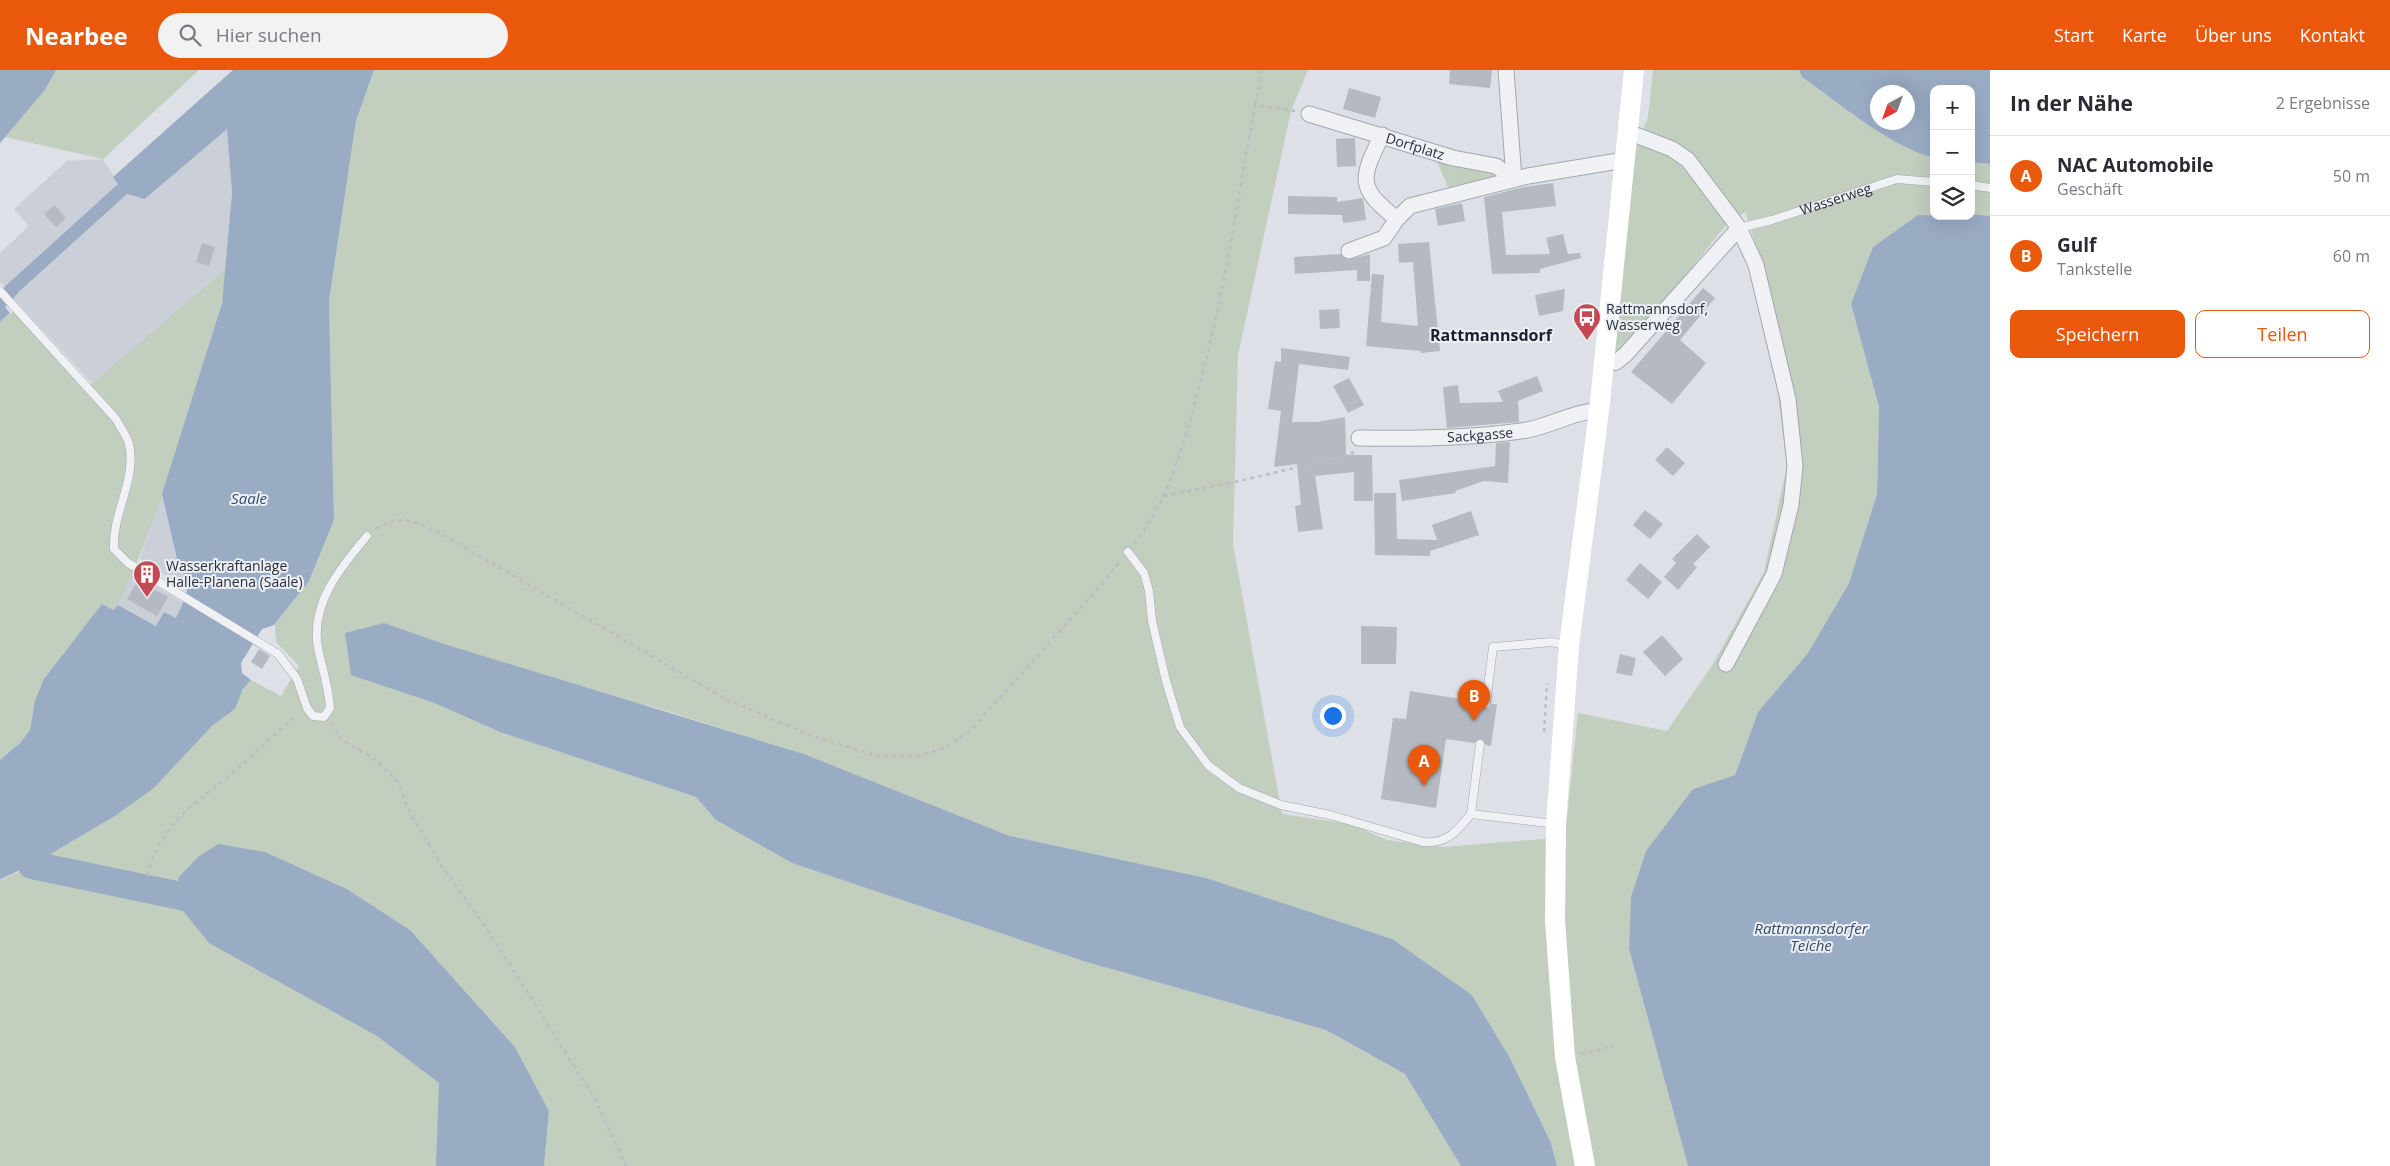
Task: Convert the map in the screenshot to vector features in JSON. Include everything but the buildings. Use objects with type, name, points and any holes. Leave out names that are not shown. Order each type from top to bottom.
[{"type":"main road","points":[[1585,1166],[1565,1057],[1555,921],[1556,824],[1569,646],[1617,254],[1624,160],[1634,70]]},
{"type":"street","points":[[1506,70],[1514,179]]},
{"type":"street","points":[[1308,114],[1382,135]]},
{"type":"street","points":[[1628,132],[1672,149],[1688,160],[1739,228],[1756,265],[1788,400],[1795,466],[1791,505],[1774,574],[1726,664]]},
{"type":"street","name":"Dorfplatz","points":[[1397,219],[1378,204],[1368,190],[1366,168],[1382,135],[1453,158],[1496,166],[1514,179]]},
{"type":"street","points":[[1348,251],[1384,238],[1397,219],[1410,206],[1514,179],[1624,160]]},
{"type":"street","points":[[1604,364],[1616,362],[1625,355],[1739,228]]},
{"type":"street","name":"Sackgasse","points":[[1359,438],[1400,439],[1522,431],[1586,411],[1599,412]]},
{"type":"lane","name":"Wasserweg","points":[[1739,228],[1772,220],[1897,179],[1930,182]]},
{"type":"lane","points":[[1975,186],[1990,188]]},
{"type":"lane","points":[[0,291],[116,419],[129,443],[130,470],[115,527],[114,549],[128,563],[160,584],[278,654],[297,679],[307,708],[313,716],[324,717],[328,714],[330,708],[316,630],[322,602],[337,572],[367,536]]},
{"type":"lane","points":[[1128,552],[1144,573],[1149,591],[1152,621],[1166,682],[1180,727],[1208,765],[1239,788],[1281,805],[1330,815],[1423,842],[1434,843],[1452,837],[1471,814],[1480,744]]},
{"type":"lane","points":[[1486,703],[1492,647],[1552,642],[1569,646]]},
{"type":"lane","points":[[1471,814],[1556,824]]},
{"type":"path","points":[[367,536],[384,524],[406,519],[445,536],[505,569],[617,638],[724,698],[809,735],[877,756],[918,756],[944,748],[970,731],[1100,586],[1148,526],[1163,496],[1188,428],[1218,316],[1262,70]]},
{"type":"path","points":[[1255,105],[1308,114]]},
{"type":"path","points":[[1163,496],[1244,480],[1352,454],[1359,438]]},
{"type":"path","points":[[147,876],[154,853],[169,827],[184,811],[232,774],[272,736],[307,708]]},
{"type":"path","points":[[328,714],[342,740],[376,760],[398,782],[407,807],[443,868],[487,929],[595,1099],[626,1166]]},
{"type":"path","points":[[1565,1057],[1614,1046]]},
{"type":"shaded area","points":[[227,128],[232,193],[225,273],[92,383],[13,298],[128,193],[146,199]]},
{"type":"shaded area","points":[[103,159],[119,184],[5,287],[0,282],[0,253],[29,226],[14,209],[67,161]]},
{"type":"shaded area","points":[[162,495],[179,568],[186,575],[188,590],[140,559]]},
{"type":"shaded area","points":[[132,571],[183,603],[176,618],[157,626],[118,605]]},
{"type":"green space","points":[[56,70],[199,70],[103,159],[5,137],[45,90]]},
{"type":"green space","points":[[374,70],[1308,70],[1291,111],[1238,355],[1233,544],[1282,814],[1351,824],[1387,840],[1444,847],[1565,837],[1578,713],[1667,731],[1713,664],[1764,572],[1787,466],[1761,260],[1745,212],[1726,225],[1642,329],[1618,353],[1612,352],[1616,342],[1634,153],[1648,117],[1653,70],[1799,70],[1802,77],[1870,126],[1870,130],[1877,130],[1919,153],[1930,156],[1930,215],[1918,215],[1851,304],[1879,407],[1877,494],[1849,583],[1808,653],[1758,712],[1735,775],[1693,789],[1631,897],[1629,949],[1688,1166],[1557,1166],[1551,1143],[1510,1058],[1472,995],[1206,878],[1010,836],[804,754],[647,705],[432,702],[500,732],[696,797],[716,820],[792,863],[1083,961],[1326,1030],[1405,1074],[1461,1166],[544,1166],[549,1111],[515,1047],[410,930],[347,889],[265,852],[447,1075],[437,1166],[0,1166],[0,879],[22,871],[36,875],[32,865],[115,816],[154,788],[212,726],[235,709],[243,689],[251,680],[281,696],[299,666],[276,642],[275,624],[309,581],[334,520],[329,301],[356,121]]},
{"type":"green space","points":[[1434,154],[1498,171],[1499,178],[1449,190]]},
{"type":"green space","points":[[1975,162],[1990,164],[1990,216],[1975,214]]},
{"type":"green space","points":[[226,269],[222,301],[176,455],[149,531],[118,605],[114,610],[102,604],[35,700],[30,730],[20,743],[0,760],[0,322],[15,310],[50,341],[90,385]]},
{"type":"water","points":[[0,70],[56,70],[45,90],[0,143]]},
{"type":"water","name":"Saale","points":[[233,70],[374,70],[356,121],[329,301],[334,520],[309,581],[274,625],[262,629],[241,663],[242,673],[251,680],[243,689],[235,709],[212,726],[154,788],[115,816],[32,865],[0,879],[0,760],[20,743],[30,730],[35,700],[44,679],[102,604],[114,610],[118,605],[156,626],[164,612],[176,618],[187,592],[186,580],[179,568],[162,494],[222,303],[232,193],[227,129],[145,199],[127,194],[20,291],[5,307],[10,313],[0,322],[0,291],[118,184],[113,177]]},
{"type":"water","points":[[1799,70],[1990,70],[1990,164],[1975,162],[1975,85],[1930,85],[1930,156],[1919,153],[1877,130],[1915,130],[1915,85],[1870,85],[1870,126],[1802,77]]},
{"type":"water","name":"Rattmannsdorfer Teiche","points":[[1975,214],[1990,216],[1990,1166],[1688,1166],[1629,949],[1631,897],[1646,851],[1693,789],[1735,775],[1758,712],[1808,653],[1849,583],[1877,494],[1879,407],[1851,304],[1873,247],[1918,215],[1930,215],[1930,220],[1975,220]]},
{"type":"water","points":[[384,623],[444,644],[804,754],[1010,836],[1206,878],[1392,939],[1472,995],[1510,1058],[1551,1143],[1557,1166],[1461,1166],[1405,1074],[1326,1030],[1083,961],[792,863],[716,820],[696,797],[500,732],[432,702],[351,675],[345,633]]},
{"type":"water","points":[[219,844],[265,852],[347,889],[410,930],[515,1047],[549,1111],[544,1166],[436,1166],[439,1083],[377,1036],[209,943],[184,912],[178,878],[199,856]]},
{"type":"waterway","points":[[32,865],[181,896],[217,906]]},
{"type":"place","name":"Rattmannsdorf, Wasserweg","points":[[1587,341]]},
{"type":"place","name":"Wasserkraftanlage Halle-Planena (Saale)","points":[[147,598]]},
{"type":"place","name":"Gulf","points":[[1474,721]]},
{"type":"place","name":"NAC Automobile","points":[[1424,786]]},
{"type":"district","name":"Rattmannsdorf","points":[[1491,335]]}]
